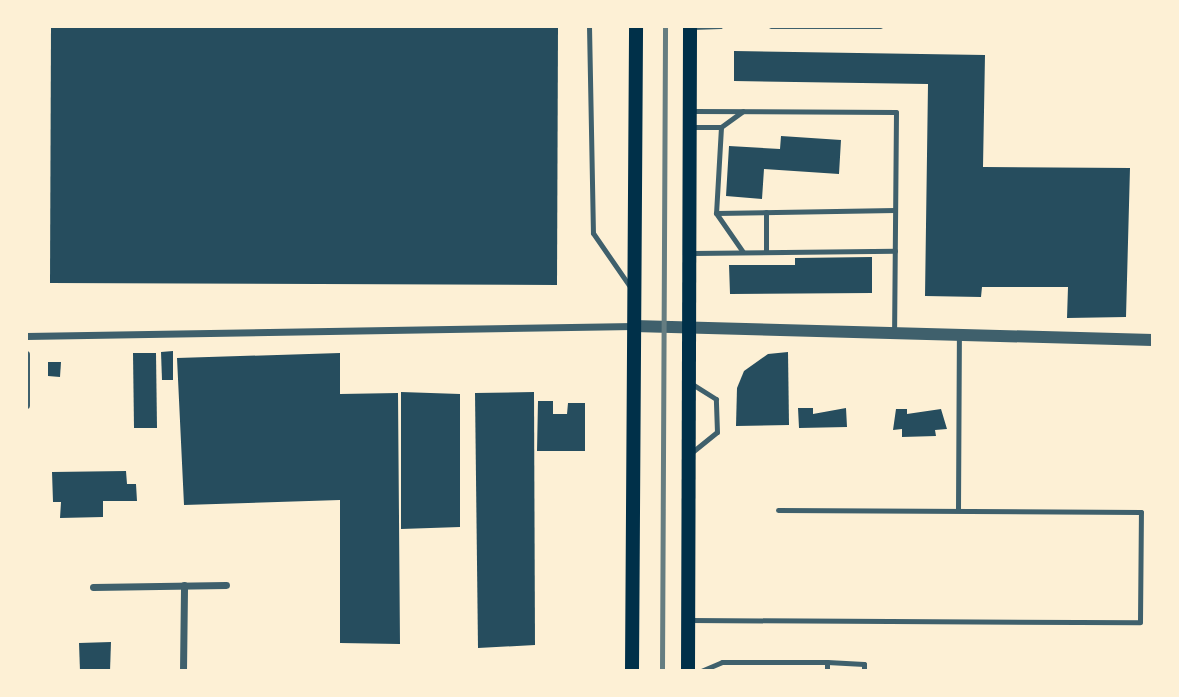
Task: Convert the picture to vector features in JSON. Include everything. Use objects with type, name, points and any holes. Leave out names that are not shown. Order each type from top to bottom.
[{"type":"main road","points":[[632,671],[636,26]]},
{"type":"main road","points":[[688,671],[686,328],[690,27]]},
{"type":"street","points":[[26,336],[634,326],[1153,340]]},
{"type":"street","points":[[26,354],[26,405]]},
{"type":"street","points":[[93,587],[226,584]]},
{"type":"street","points":[[183,671],[184,585]]},
{"type":"lane","points":[[589,26],[593,233],[633,291]]},
{"type":"lane","points":[[690,27],[720,26]]},
{"type":"lane","points":[[772,26],[880,26]]},
{"type":"lane","points":[[689,111],[895,112],[894,332]]},
{"type":"lane","points":[[688,127],[721,127],[743,111]]},
{"type":"lane","points":[[721,127],[716,213],[743,251]]},
{"type":"lane","points":[[716,213],[895,210]]},
{"type":"lane","points":[[766,212],[766,251]]},
{"type":"lane","points":[[687,253],[895,251]]},
{"type":"lane","points":[[958,510],[959,334]]},
{"type":"lane","points":[[686,381],[716,399],[717,421],[717,432],[687,457]]},
{"type":"lane","points":[[688,620],[1140,622],[1141,512],[778,510]]},
{"type":"lane","points":[[701,671],[722,662],[864,664],[864,671]]},
{"type":"lane","points":[[827,662],[827,671]]},
{"type":"building","points":[[51,26],[558,26],[557,285],[50,283]]},
{"type":"building","points":[[734,51],[985,55],[983,167],[1130,168],[1126,317],[1067,318],[1068,287],[982,287],[981,297],[925,296],[928,84],[734,81]]},
{"type":"building","points":[[781,136],[841,140],[839,174],[764,169],[762,199],[726,196],[729,146],[780,149]]},
{"type":"building","points":[[872,257],[872,293],[730,294],[729,265],[795,265],[795,258]]},
{"type":"building","points":[[173,351],[173,380],[162,380],[161,352]]},
{"type":"building","points":[[788,352],[789,425],[736,426],[737,388],[744,371],[768,354]]},
{"type":"building","points":[[133,353],[156,353],[157,428],[134,428]]},
{"type":"building","points":[[340,353],[340,394],[398,393],[400,644],[340,643],[340,500],[184,505],[177,358]]},
{"type":"building","points":[[48,362],[61,362],[60,377],[48,376]]},
{"type":"building","points":[[401,392],[460,394],[460,527],[401,529]]},
{"type":"building","points":[[534,392],[535,645],[478,648],[475,393]]},
{"type":"building","points":[[538,401],[553,401],[553,414],[567,414],[568,403],[585,403],[585,451],[537,451]]},
{"type":"building","points":[[798,408],[813,408],[813,414],[846,408],[847,427],[799,428]]},
{"type":"building","points":[[896,409],[907,409],[907,414],[941,409],[947,429],[935,430],[936,436],[902,437],[902,429],[893,430]]},
{"type":"building","points":[[126,471],[127,484],[136,484],[137,501],[103,501],[103,517],[60,518],[61,502],[53,502],[52,472]]},
{"type":"building","points":[[111,642],[110,671],[80,671],[79,643]]},
{"type":"railway","points":[[662,671],[665,26]]}]
